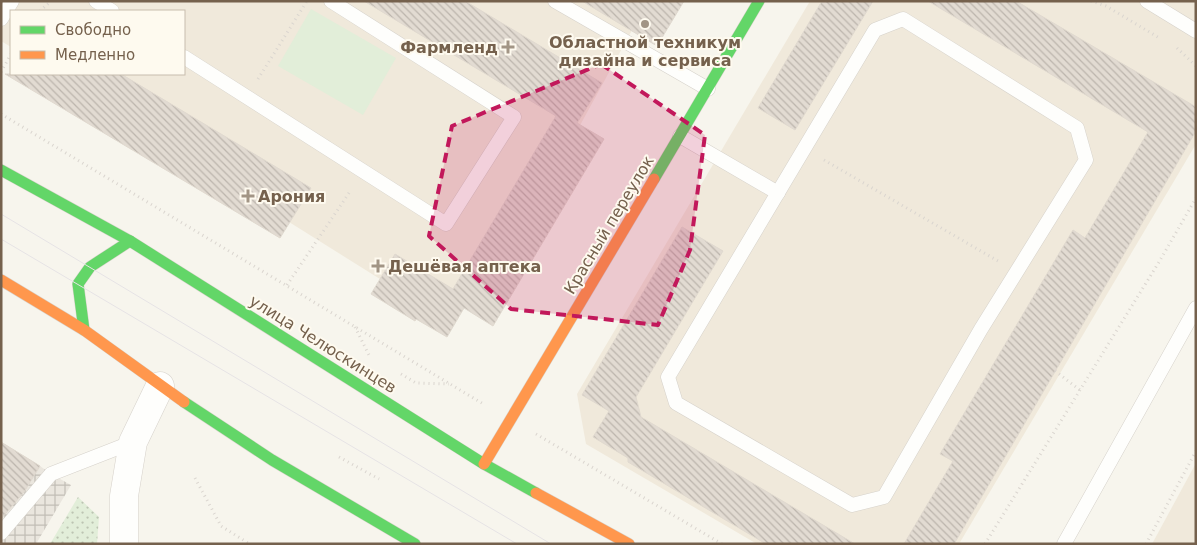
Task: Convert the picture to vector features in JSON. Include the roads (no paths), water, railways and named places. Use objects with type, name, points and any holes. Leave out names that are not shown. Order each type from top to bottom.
[{"type":"main road","name":"Красный переулок","points":[[484,464],[760,1]]},
{"type":"main road","name":"улица Челюскинцев","points":[[1,170],[130,241],[484,464],[629,544]]},
{"type":"main road","points":[[84,330],[78,284],[90,267],[130,241]]},
{"type":"main road","points":[[1,280],[84,330],[160,386],[272,460],[415,544]]},
{"type":"street","points":[[124,544],[124,496],[133,442],[160,386]]},
{"type":"lane","points":[[1,19],[12,1]]},
{"type":"lane","points":[[96,1],[110,10]]},
{"type":"lane","points":[[185,58],[446,224],[514,117],[331,1]]},
{"type":"lane","points":[[555,1],[708,89]]},
{"type":"lane","points":[[1147,1],[1196,31]]},
{"type":"lane","points":[[903,19],[1077,128],[1086,160],[1016,271],[884,497],[852,505],[676,403],[668,377],[778,193],[875,30],[903,19]]},
{"type":"lane","points":[[680,136],[778,193]]},
{"type":"lane","points":[[1064,544],[1196,308]]},
{"type":"lane","points":[[1,533],[51,474],[133,442]]},
{"type":"tram line","points":[[1,214],[551,544]]},
{"type":"tram line","points":[[1,239],[517,544]]},
{"type":"place","name":"Областной техникум дизайна и сервиса","points":[[645,24]]},
{"type":"place","name":"Фармленд","points":[[508,47]]},
{"type":"place","name":"Арония","points":[[248,196]]},
{"type":"place","name":"Дешёвая аптека","points":[[378,266]]}]
